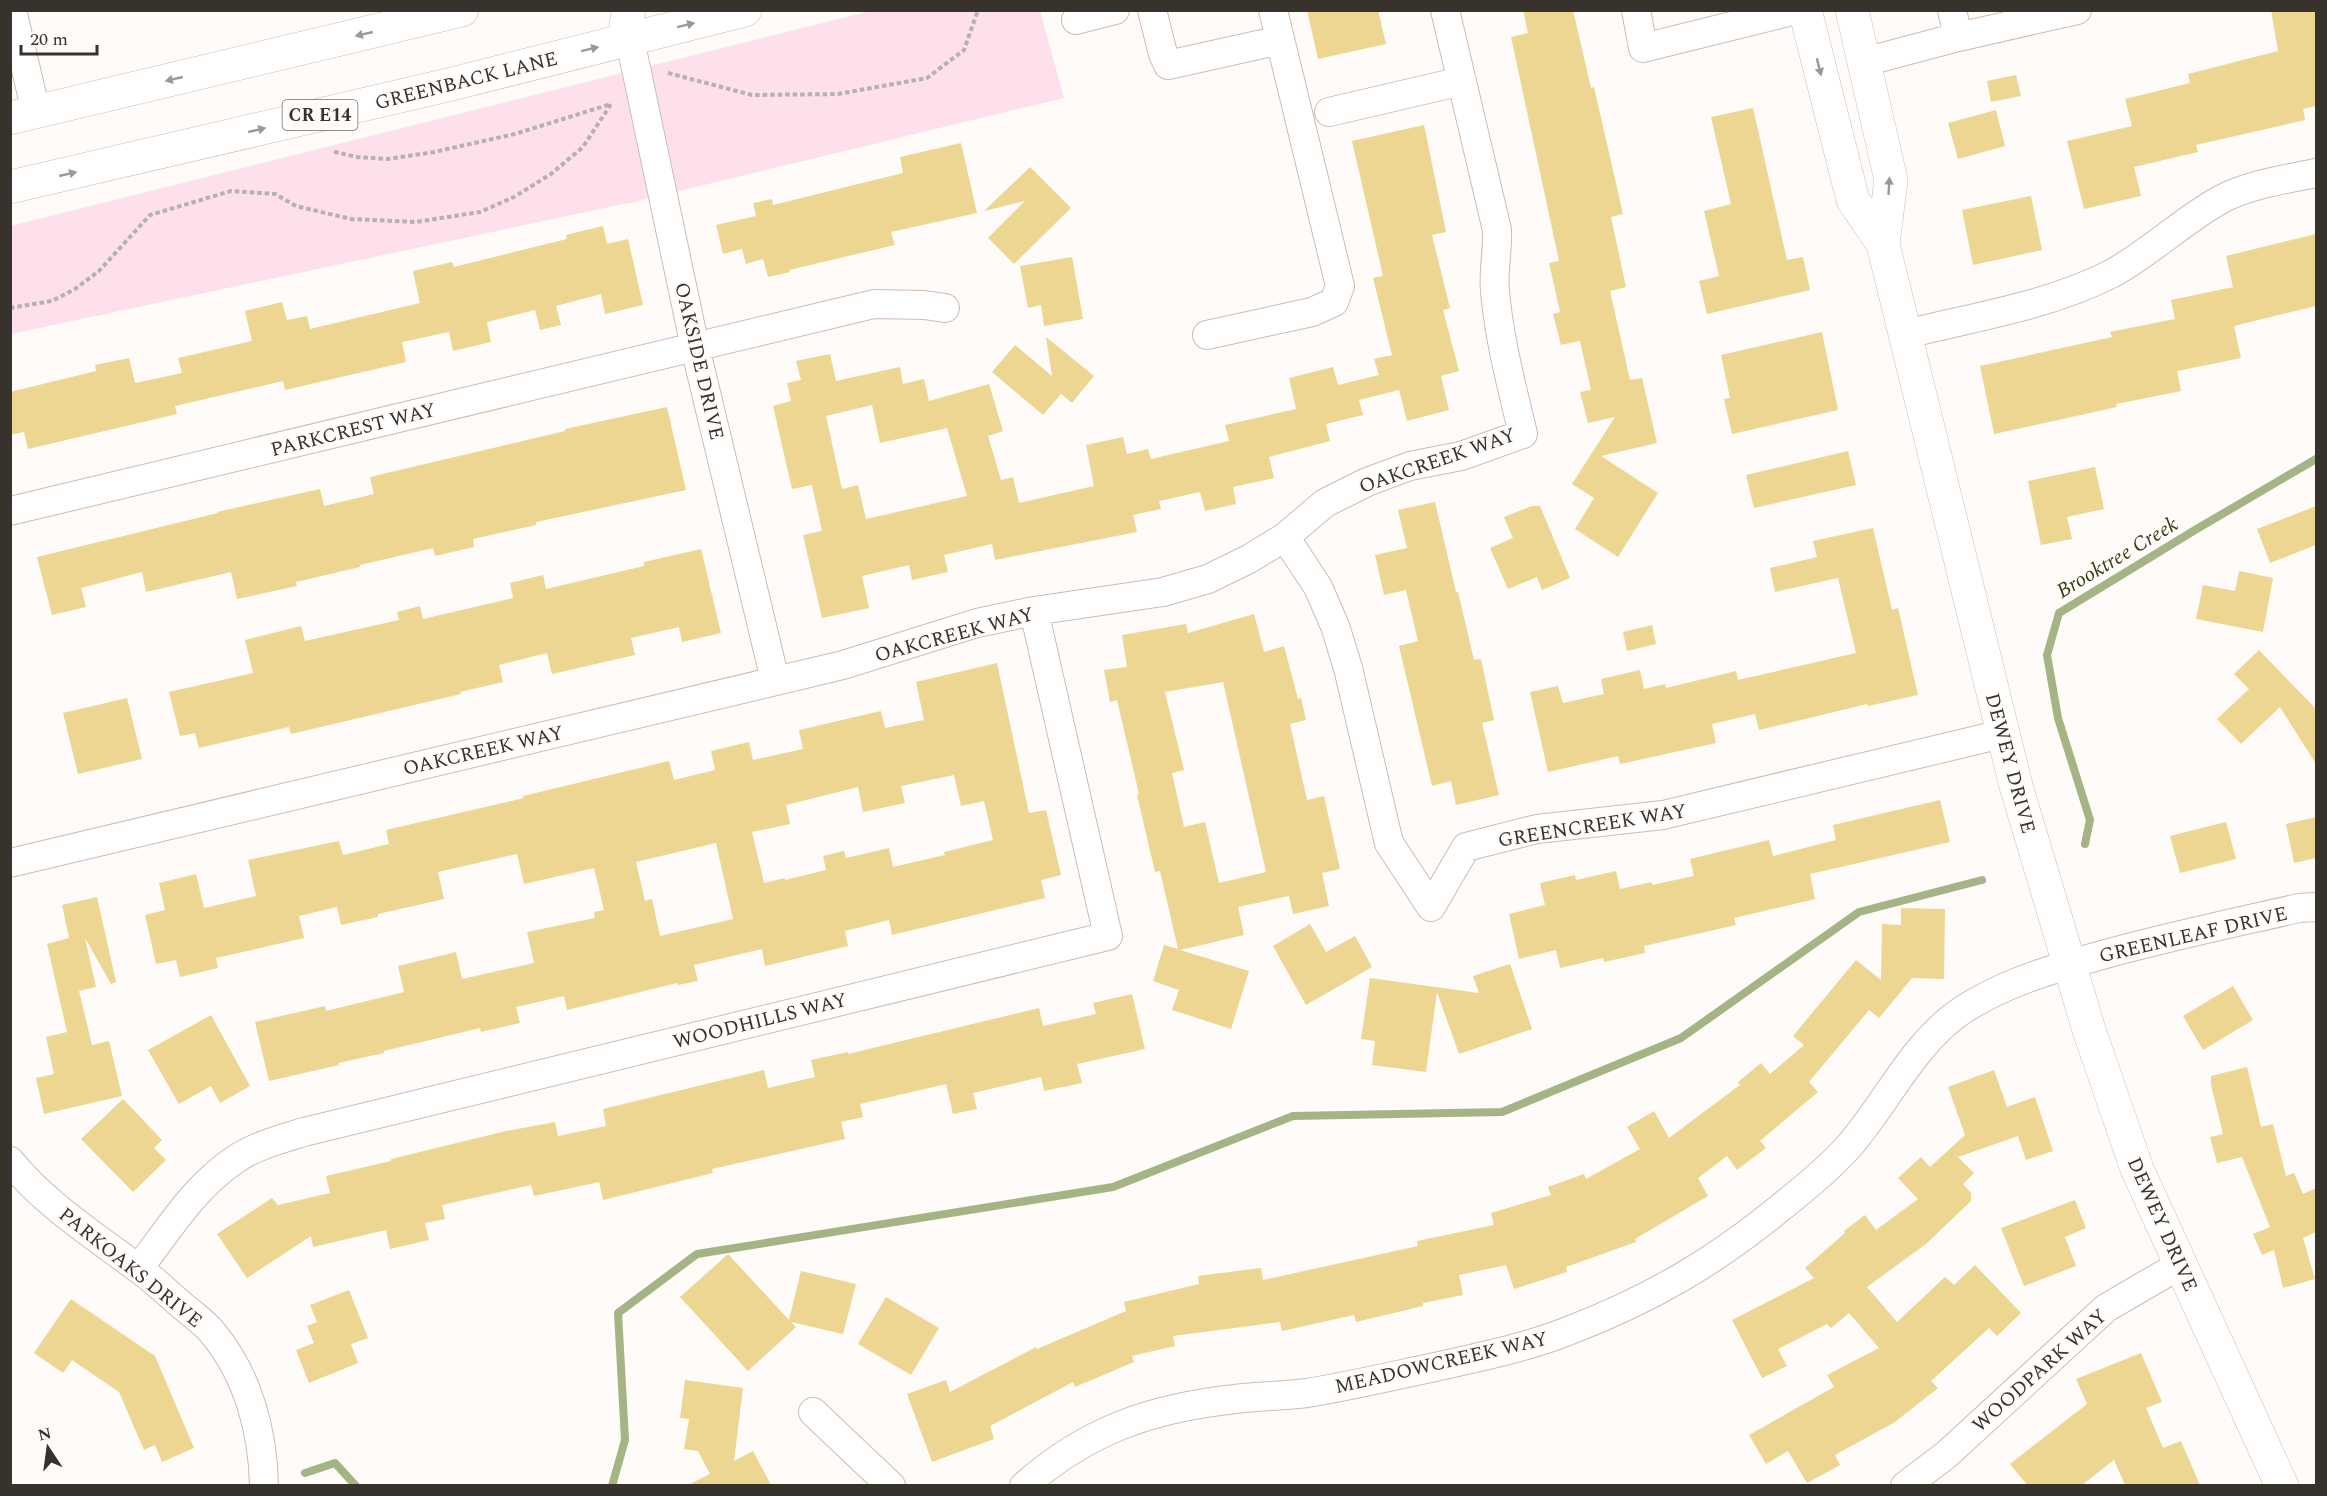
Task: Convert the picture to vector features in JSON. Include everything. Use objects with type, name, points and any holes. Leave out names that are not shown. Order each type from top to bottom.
[{"type":"main road","points":[[23,115],[405,17],[462,10]]},
{"type":"main road","name":"GREENBACK LANE","points":[[10,187],[441,86],[629,25],[745,10]]},
{"type":"main road","points":[[1805,10],[1852,200],[1883,244]]},
{"type":"main road","name":"DEWEY DRIVE","points":[[1852,10],[1891,180],[1883,244],[2019,797],[2090,1033],[2137,1169],[2282,1485]]},
{"type":"street","points":[[12,10],[23,115]]},
{"type":"street","points":[[1076,20],[1115,10]]},
{"type":"street","points":[[1152,10],[1162,54],[1168,65],[1280,40]]},
{"type":"street","points":[[1207,335],[1312,312],[1334,302],[1340,286],[1273,10]]},
{"type":"street","name":"OAKCREEK WAY","points":[[10,863],[843,665],[977,623],[1034,611],[1174,589],[1208,579],[1249,560],[1285,537],[1324,503],[1367,482],[1410,466],[1461,456],[1523,434],[1499,325],[1494,288],[1498,249],[1497,230],[1445,10]]},
{"type":"street","points":[[1636,10],[1643,48],[1796,10]]},
{"type":"street","points":[[1864,62],[1955,24],[2077,10]]},
{"type":"street","name":"OAKSIDE DRIVE","points":[[629,25],[695,347],[775,680]]},
{"type":"street","points":[[1329,112],[1462,81]]},
{"type":"street","points":[[1906,334],[2050,298],[2110,274],[2156,246],[2222,199],[2269,183],[2316,173]]},
{"type":"street","name":"PARKCREST WAY","points":[[10,511],[874,304],[924,305],[945,308]]},
{"type":"street","name":"GREENCREEK WAY","points":[[1285,537],[1318,587],[1335,626],[1348,668],[1389,843],[1431,907],[1466,847],[1537,829],[1663,815],[2002,734]]},
{"type":"street","name":"WOODHILLS WAY","points":[[139,1268],[207,1180],[237,1158],[276,1140],[1108,936],[1034,611]]},
{"type":"street","name":"GREENLEAF DRIVE","points":[[2071,964],[2135,946],[2299,908],[2316,907]]},
{"type":"street","name":"MEADOWCREEK WAY","points":[[1024,1485],[1050,1462],[1094,1436],[1142,1417],[1186,1405],[1237,1398],[1304,1393],[1510,1350],[1620,1310],[1670,1286],[1750,1233],[1803,1190],[1849,1146],[1904,1071],[1930,1040],[1959,1013],[2016,981],[2071,964]]},
{"type":"street","name":"PARKOAKS DRIVE","points":[[14,1174],[80,1226],[139,1268],[212,1332],[235,1367],[251,1402],[261,1439],[264,1485]]},
{"type":"street","name":"WOODPARK WAY","points":[[1905,1485],[1946,1455],[2106,1308],[2180,1265]]},
{"type":"street","points":[[813,1412],[891,1485]]},
{"type":"path","points":[[668,73],[752,95],[837,94],[927,78],[964,50],[978,10]]},
{"type":"path","points":[[10,308],[52,301],[75,289],[99,270],[150,215],[231,191],[275,194],[296,206],[351,219],[416,222],[480,212],[514,196],[551,174],[583,147],[611,104],[515,134],[434,152],[388,159],[357,157],[332,151]]},
{"type":"shaded area","points":[[870,11],[1040,11],[1064,98],[638,201],[11,334],[10,226]]},
{"type":"building","points":[[1307,10],[1378,10],[1386,44],[1318,59]]},
{"type":"building","points":[[1523,10],[1573,10],[1591,88],[1594,87],[1623,214],[1611,217],[1626,287],[1610,291],[1630,380],[1642,378],[1657,443],[1601,456],[1658,493],[1618,557],[1575,529],[1594,498],[1572,484],[1615,417],[1588,423],[1580,392],[1591,390],[1580,341],[1561,345],[1553,314],[1560,312],[1549,263],[1559,261],[1511,37],[1528,33]]},
{"type":"building","points":[[2271,10],[2316,10],[2316,106],[2303,109],[2305,120],[2196,145],[2198,152],[2134,167],[2141,196],[2084,209],[2067,141],[2132,126],[2125,99],[2190,83],[2188,74],[2278,51]]},
{"type":"building","points":[[2016,75],[2021,96],[1991,102],[1987,81]]},
{"type":"building","points":[[1753,108],[1787,260],[1803,257],[1810,290],[1707,314],[1699,281],[1719,276],[1704,211],[1731,204],[1711,117]]},
{"type":"building","points":[[1996,110],[2005,146],[1958,159],[1948,123]]},
{"type":"building","points":[[1424,125],[1446,232],[1432,235],[1450,308],[1443,310],[1459,371],[1441,376],[1449,410],[1407,421],[1399,390],[1359,400],[1363,415],[1326,424],[1330,441],[1269,457],[1274,478],[1233,487],[1236,504],[1205,511],[1200,492],[1159,501],[1161,509],[1133,515],[1137,532],[995,560],[992,544],[944,555],[948,572],[912,580],[909,565],[862,576],[869,608],[822,618],[803,535],[822,531],[812,485],[792,489],[773,406],[791,401],[787,383],[801,380],[796,361],[830,354],[836,381],[900,367],[903,384],[924,379],[929,401],[989,384],[1003,431],[988,436],[1001,480],[1013,477],[1019,503],[1094,486],[1086,445],[1123,437],[1127,454],[1148,449],[1151,459],[1229,441],[1225,425],[1296,409],[1289,378],[1333,367],[1338,385],[1379,375],[1374,359],[1392,355],[1373,278],[1383,276],[1352,141]],"holes":[[[872,405],[880,443],[947,428],[967,496],[866,519],[858,485],[842,489],[826,416]]]},
{"type":"building","points":[[961,143],[977,213],[891,232],[895,245],[768,277],[763,259],[746,264],[742,249],[723,254],[716,225],[756,216],[753,203],[772,199],[773,205],[903,173],[900,157]]},
{"type":"building","points":[[1030,167],[1071,208],[1014,264],[988,238],[1025,201],[984,211]]},
{"type":"building","points":[[2031,196],[2042,250],[1973,265],[1962,210]]},
{"type":"building","points":[[603,226],[607,244],[628,239],[643,305],[605,314],[601,294],[556,306],[561,325],[540,330],[535,310],[487,322],[491,342],[453,351],[449,332],[402,342],[406,362],[285,390],[283,381],[175,406],[177,414],[28,449],[24,432],[10,435],[10,392],[96,371],[95,365],[129,358],[135,383],[182,373],[178,358],[252,341],[245,311],[282,302],[287,320],[307,316],[310,329],[420,303],[413,271],[452,262],[454,267],[567,239],[566,235]]},
{"type":"building","points":[[2316,234],[2316,306],[2234,326],[2241,358],[2177,371],[2181,391],[2116,404],[2117,407],[1994,434],[1980,366],[2112,337],[2110,332],[2175,319],[2171,300],[2233,287],[2226,256]]},
{"type":"building","points":[[1072,257],[1083,319],[1044,326],[1041,305],[1028,308],[1020,266]]},
{"type":"building","points":[[1822,332],[1838,410],[1732,434],[1724,399],[1730,398],[1721,355]]},
{"type":"building","points":[[1046,337],[1094,376],[1072,403],[1061,394],[1043,415],[992,372],[1015,345],[1052,376]]},
{"type":"building","points":[[667,407],[686,490],[536,522],[536,525],[473,539],[474,547],[435,556],[433,548],[296,582],[297,586],[237,599],[231,572],[146,592],[142,572],[81,588],[86,607],[52,615],[37,557],[320,489],[324,506],[374,494],[370,477],[565,431],[565,429]]},
{"type":"building","points":[[1848,451],[1856,485],[1754,508],[1746,475]]},
{"type":"building","points":[[2095,467],[2104,509],[2067,517],[2072,539],[2041,545],[2028,481]]},
{"type":"building","points":[[1435,502],[1474,660],[1481,659],[1494,720],[1482,723],[1499,795],[1456,805],[1451,781],[1432,786],[1399,646],[1418,641],[1406,590],[1384,595],[1375,555],[1407,548],[1398,510]]},
{"type":"building","points":[[1532,506],[1540,506],[1570,578],[1542,590],[1537,577],[1508,589],[1490,548],[1513,538],[1504,517]]},
{"type":"building","points":[[2316,506],[2316,545],[2270,563],[2257,529]]},
{"type":"building","points":[[1873,528],[1892,610],[1898,608],[1918,695],[1868,706],[1867,704],[1759,730],[1755,714],[1712,724],[1716,743],[1620,764],[1618,756],[1548,772],[1530,692],[1558,686],[1563,703],[1604,694],[1601,679],[1640,670],[1644,689],[1665,684],[1666,688],[1736,671],[1738,680],[1856,653],[1838,578],[1775,592],[1770,568],[1817,557],[1813,541]]},
{"type":"building","points":[[701,549],[721,633],[682,642],[679,627],[631,638],[635,655],[552,674],[547,653],[499,665],[503,682],[291,734],[289,727],[199,748],[195,733],[180,736],[169,692],[253,673],[245,640],[301,626],[305,641],[399,620],[397,612],[420,606],[423,619],[513,598],[510,583],[543,575],[546,589],[644,566],[644,562]]},
{"type":"building","points":[[2239,571],[2273,578],[2263,632],[2196,619],[2203,585],[2235,591]]},
{"type":"building","points":[[1254,614],[1264,652],[1284,646],[1306,720],[1290,724],[1307,800],[1324,796],[1340,869],[1322,873],[1329,906],[1293,914],[1289,896],[1238,907],[1244,935],[1180,950],[1249,971],[1231,1029],[1172,1010],[1179,990],[1153,981],[1164,945],[1178,949],[1160,871],[1155,872],[1117,700],[1110,702],[1104,670],[1127,667],[1122,635],[1186,624],[1188,633]],"holes":[[[1223,682],[1266,872],[1219,883],[1205,822],[1184,827],[1172,773],[1184,770],[1165,692]]]},
{"type":"building","points":[[1652,625],[1656,644],[1627,651],[1623,632]]},
{"type":"building","points":[[2259,650],[2316,709],[2316,764],[2280,707],[2241,744],[2217,719],[2249,689],[2234,674]]},
{"type":"building","points":[[997,663],[1029,813],[1046,810],[1061,875],[1041,880],[1045,898],[892,935],[889,920],[845,931],[848,946],[765,966],[762,949],[694,965],[698,981],[678,985],[677,983],[567,1010],[564,996],[516,1007],[520,1023],[481,1032],[480,1028],[269,1081],[255,1022],[325,1006],[326,1011],[404,992],[398,966],[456,952],[462,979],[534,963],[527,932],[595,918],[594,912],[604,910],[594,868],[524,884],[517,854],[438,872],[444,899],[341,925],[337,907],[299,916],[304,938],[216,958],[218,968],[180,977],[176,960],[156,964],[145,915],[165,910],[159,883],[196,874],[204,908],[256,896],[248,860],[339,841],[343,855],[389,844],[386,830],[669,761],[674,780],[715,770],[711,751],[749,742],[753,760],[803,749],[799,730],[881,711],[885,728],[924,720],[916,682]],"holes":[[[954,775],[961,806],[984,801],[993,840],[944,852],[945,855],[893,867],[889,848],[846,858],[844,851],[823,856],[826,870],[764,883],[752,832],[790,824],[786,805],[858,787],[863,812],[905,803],[901,786]],[[716,843],[733,919],[660,936],[652,899],[645,901],[636,862]]]},
{"type":"building","points":[[127,698],[142,759],[78,774],[63,713]]},
{"type":"building","points":[[1940,800],[1950,842],[1810,874],[1815,899],[1734,918],[1736,925],[1644,946],[1645,953],[1604,962],[1603,958],[1560,968],[1556,950],[1519,959],[1509,914],[1545,905],[1540,883],[1575,875],[1576,880],[1616,871],[1620,889],[1652,882],[1652,885],[1694,876],[1690,859],[1769,840],[1773,856],[1836,840],[1833,825]]},
{"type":"building","points":[[2316,817],[2316,858],[2294,863],[2286,824]]},
{"type":"building","points":[[2226,822],[2236,859],[2180,873],[2170,836]]},
{"type":"building","points":[[97,897],[116,982],[111,984],[85,938],[96,987],[79,991],[92,1045],[109,1041],[122,1096],[44,1114],[36,1078],[54,1074],[46,1037],[67,1032],[47,944],[69,938],[62,905]]},
{"type":"building","points":[[1901,908],[1945,909],[1944,979],[1912,978],[1879,1018],[1869,1010],[1809,1082],[1818,1092],[1760,1141],[1766,1148],[1737,1170],[1727,1156],[1698,1178],[1708,1196],[1635,1239],[1636,1242],[1566,1267],[1567,1272],[1514,1289],[1506,1265],[1459,1275],[1463,1295],[1423,1303],[1423,1306],[1356,1322],[1354,1315],[1282,1331],[1280,1322],[1173,1336],[1175,1346],[1132,1356],[1134,1362],[1075,1387],[1073,1382],[990,1426],[994,1439],[932,1462],[907,1394],[946,1380],[950,1392],[1036,1347],[1037,1349],[1126,1311],[1124,1302],[1199,1284],[1198,1276],[1261,1268],[1263,1280],[1418,1246],[1417,1241],[1494,1225],[1491,1213],[1551,1195],[1548,1187],[1584,1174],[1586,1179],[1640,1149],[1627,1127],[1654,1111],[1669,1138],[1740,1085],[1738,1082],[1761,1063],[1770,1074],[1804,1045],[1793,1036],[1856,960],[1881,980],[1882,924],[1901,925]]},
{"type":"building","points":[[1310,924],[1326,952],[1355,936],[1372,967],[1306,1005],[1273,946]]},
{"type":"building","points":[[1510,964],[1532,1029],[1459,1054],[1437,992],[1426,1072],[1372,1065],[1375,1041],[1361,1039],[1370,978],[1479,993],[1473,976]]},
{"type":"building","points":[[2233,986],[2253,1020],[2203,1050],[2183,1016]]},
{"type":"building","points":[[1132,994],[1145,1049],[1077,1064],[1082,1083],[1044,1091],[1041,1077],[973,1093],[977,1109],[953,1114],[946,1084],[860,1104],[863,1117],[841,1122],[845,1139],[712,1169],[713,1173],[603,1200],[599,1182],[534,1196],[531,1185],[442,1205],[445,1219],[425,1223],[429,1240],[390,1249],[386,1230],[313,1247],[311,1236],[247,1278],[217,1234],[272,1198],[278,1205],[330,1193],[326,1176],[506,1131],[555,1122],[558,1136],[606,1126],[603,1109],[764,1070],[768,1088],[815,1077],[811,1060],[848,1052],[848,1054],[1039,1008],[1043,1026],[1096,1014],[1093,1003]]},
{"type":"building","points":[[211,1015],[250,1086],[220,1103],[211,1086],[179,1104],[148,1050]]},
{"type":"building","points":[[2247,1067],[2261,1127],[2273,1124],[2286,1176],[2294,1173],[2303,1194],[2316,1188],[2316,1232],[2303,1238],[2315,1279],[2283,1288],[2274,1250],[2262,1255],[2253,1234],[2270,1227],[2242,1157],[2217,1163],[2210,1137],[2223,1134],[2211,1085],[2211,1076]]},
{"type":"building","points":[[1994,1070],[2007,1107],[2035,1097],[2053,1151],[2026,1160],[2018,1136],[1958,1157],[1974,1173],[1963,1184],[1971,1193],[1971,1201],[1926,1244],[1867,1287],[1897,1322],[1945,1277],[1954,1285],[1975,1265],[2021,1313],[1997,1336],[1989,1328],[1931,1381],[1938,1388],[1895,1422],[1835,1455],[1840,1465],[1807,1483],[1788,1451],[1766,1464],[1749,1435],[1834,1387],[1827,1375],[1879,1348],[1849,1313],[1831,1328],[1827,1324],[1778,1349],[1787,1366],[1762,1378],[1732,1320],[1814,1278],[1805,1268],[1845,1233],[1844,1231],[1865,1215],[1876,1230],[1918,1199],[1898,1178],[1921,1157],[1930,1167],[1965,1135],[1948,1087]]},
{"type":"building","points":[[123,1099],[162,1140],[154,1148],[166,1160],[133,1192],[81,1139]]},
{"type":"building","points":[[2075,1200],[2086,1228],[2065,1237],[2076,1266],[2024,1286],[2001,1228]]},
{"type":"building","points":[[728,1254],[789,1320],[801,1271],[856,1284],[843,1334],[791,1322],[796,1327],[748,1371],[680,1297]]},
{"type":"building","points":[[349,1290],[368,1338],[351,1344],[358,1363],[309,1383],[296,1350],[314,1343],[307,1326],[317,1322],[310,1305]]},
{"type":"building","points":[[886,1297],[939,1328],[911,1375],[858,1344]]},
{"type":"building","points":[[71,1299],[155,1356],[194,1448],[162,1462],[155,1445],[144,1450],[119,1392],[72,1360],[63,1373],[34,1353]]},
{"type":"building","points":[[2141,1353],[2162,1402],[2146,1408],[2163,1448],[2181,1441],[2200,1485],[2125,1485],[2114,1460],[2082,1485],[2027,1485],[2010,1464],[2087,1404],[2076,1379]]},
{"type":"building","points":[[685,1380],[743,1388],[734,1461],[753,1451],[771,1485],[688,1485],[710,1474],[698,1451],[684,1449],[689,1419],[680,1418]]},
{"type":"waterway","name":"Brooktree Creek","points":[[2085,844],[2090,820],[2058,718],[2047,655],[2059,613],[2316,459]]},
{"type":"waterway","points":[[612,1486],[625,1440],[618,1313],[697,1254],[1113,1187],[1293,1116],[1502,1112],[1681,1038],[1859,912],[1982,880]]},
{"type":"waterway","points":[[305,1473],[335,1463],[356,1486]]}]
